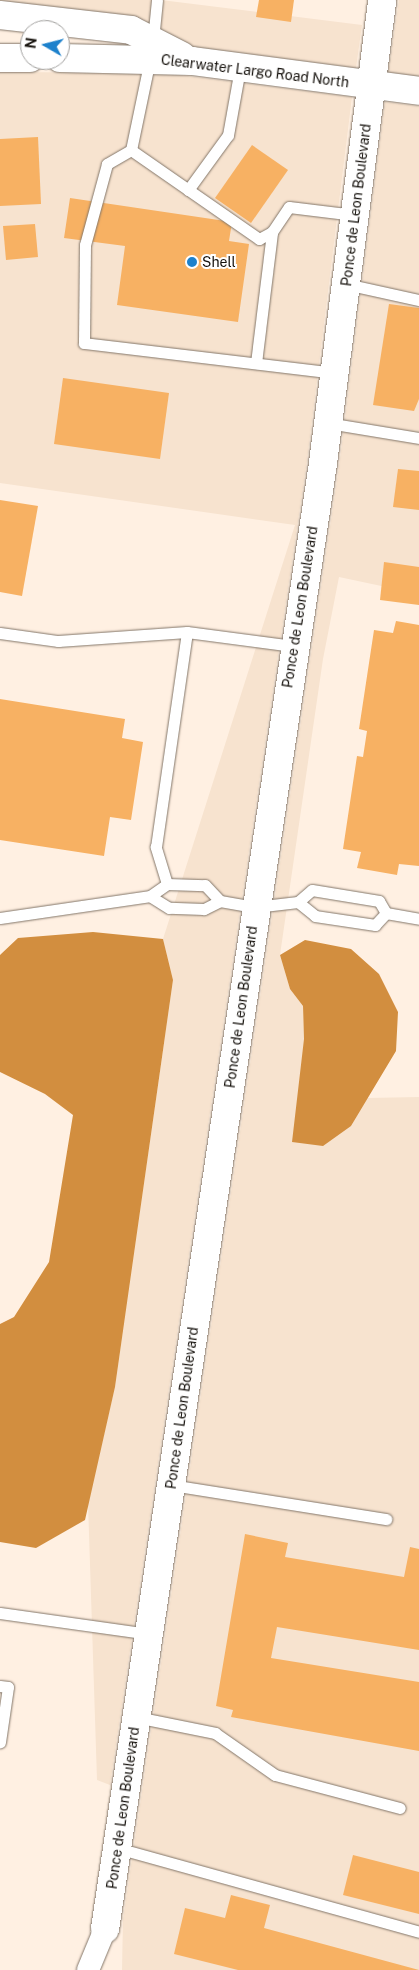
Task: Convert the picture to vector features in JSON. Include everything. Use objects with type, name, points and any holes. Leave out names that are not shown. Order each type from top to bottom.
[{"type":"street","name":"Ponce de Leon Boulevard","points":[[106,1970],[105,1929],[293,646],[328,423],[382,0]]},
{"type":"street","points":[[0,15],[131,30],[152,50]]},
{"type":"street","name":"Clearwater Largo Road North","points":[[70,57],[152,50],[192,62],[419,91]]},
{"type":"street","points":[[0,58],[20,58]]},
{"type":"street","name":"Ponce de Leon Boulevard","points":[[88,1970],[105,1929]]},
{"type":"lane","points":[[157,0],[152,50],[131,150],[107,164],[85,245],[84,343],[256,362],[334,373]]},
{"type":"lane","points":[[188,190],[228,135],[240,68]]},
{"type":"lane","points":[[131,150],[259,239],[272,232]]},
{"type":"lane","points":[[256,362],[272,232],[289,207],[355,215]]},
{"type":"lane","points":[[346,284],[419,300]]},
{"type":"lane","points":[[328,423],[419,438]]},
{"type":"lane","points":[[0,633],[58,641],[187,632],[293,646]]},
{"type":"lane","points":[[167,884],[156,847],[187,632]]},
{"type":"lane","points":[[0,918],[150,896],[167,884],[205,885],[220,901]]},
{"type":"lane","points":[[150,896],[169,908],[204,909],[220,901],[255,907],[298,902],[312,890],[379,901],[386,913],[419,919]]},
{"type":"lane","points":[[298,902],[315,916],[375,925],[386,913]]},
{"type":"lane","points":[[171,1484],[386,1518]]},
{"type":"lane","points":[[0,1613],[149,1634]]},
{"type":"lane","points":[[0,1686],[8,1687],[0,1742]]},
{"type":"lane","points":[[136,1717],[215,1733],[275,1775],[400,1808]]},
{"type":"lane","points":[[117,1848],[419,1932]]},
{"type":"shaded area","points":[[0,0],[161,0],[362,25],[356,68],[168,44],[0,5]]},
{"type":"shaded area","points":[[399,0],[419,0],[419,77],[388,73]]},
{"type":"shaded area","points":[[0,72],[163,73],[352,97],[307,461],[110,1785],[97,1780],[88,1503],[115,1387],[173,980],[163,939],[295,525],[0,483]]},
{"type":"shaded area","points":[[385,102],[419,106],[419,594],[339,577],[323,659],[280,955],[290,989],[303,1006],[304,1039],[351,1126],[367,1098],[419,1097],[419,1970],[122,1970],[123,1919],[339,466]]},
{"type":"shaded area","points":[[93,932],[163,939],[173,980],[115,1387],[85,1520],[36,1548],[0,1542],[0,1324],[14,1317],[49,1262],[73,1115],[45,1094],[0,1072],[0,955],[18,938]]},
{"type":"shaded area","points":[[305,940],[351,949],[379,974],[398,1012],[396,1051],[351,1126],[323,1146],[292,1142],[304,1039],[303,1006],[290,989],[280,955]]},
{"type":"building","points":[[259,0],[294,0],[291,22],[256,17]]},
{"type":"building","points":[[38,137],[41,204],[0,206],[0,139]]},
{"type":"building","points":[[252,145],[288,170],[251,223],[215,198]]},
{"type":"building","points":[[70,198],[232,222],[229,241],[249,244],[238,322],[117,305],[125,246],[64,238]]},
{"type":"building","points":[[35,224],[38,257],[6,260],[3,226]]},
{"type":"building","points":[[389,304],[419,308],[419,399],[414,411],[373,405]]},
{"type":"building","points":[[63,378],[169,393],[160,459],[54,444]]},
{"type":"building","points":[[398,469],[419,471],[419,510],[393,507]]},
{"type":"building","points":[[0,500],[38,506],[22,596],[0,592]]},
{"type":"building","points":[[384,562],[419,567],[419,605],[380,600]]},
{"type":"building","points":[[396,621],[419,625],[419,866],[399,864],[397,875],[357,868],[361,852],[343,849],[357,756],[363,757],[367,731],[359,729],[374,630],[393,633]]},
{"type":"building","points":[[0,699],[125,719],[122,738],[143,742],[131,820],[110,817],[104,856],[0,840]]},
{"type":"building","points":[[245,1534],[288,1543],[285,1557],[404,1577],[410,1547],[419,1549],[419,1650],[277,1627],[271,1658],[419,1682],[419,1751],[231,1717],[233,1710],[216,1706]]},
{"type":"building","points":[[353,1855],[419,1872],[419,1914],[343,1895]]},
{"type":"building","points":[[231,1895],[270,1905],[264,1928],[419,1970],[238,1970],[174,1954],[185,1908],[225,1918]]},
{"type":"place","name":"Shell","points":[[192,262]]}]
